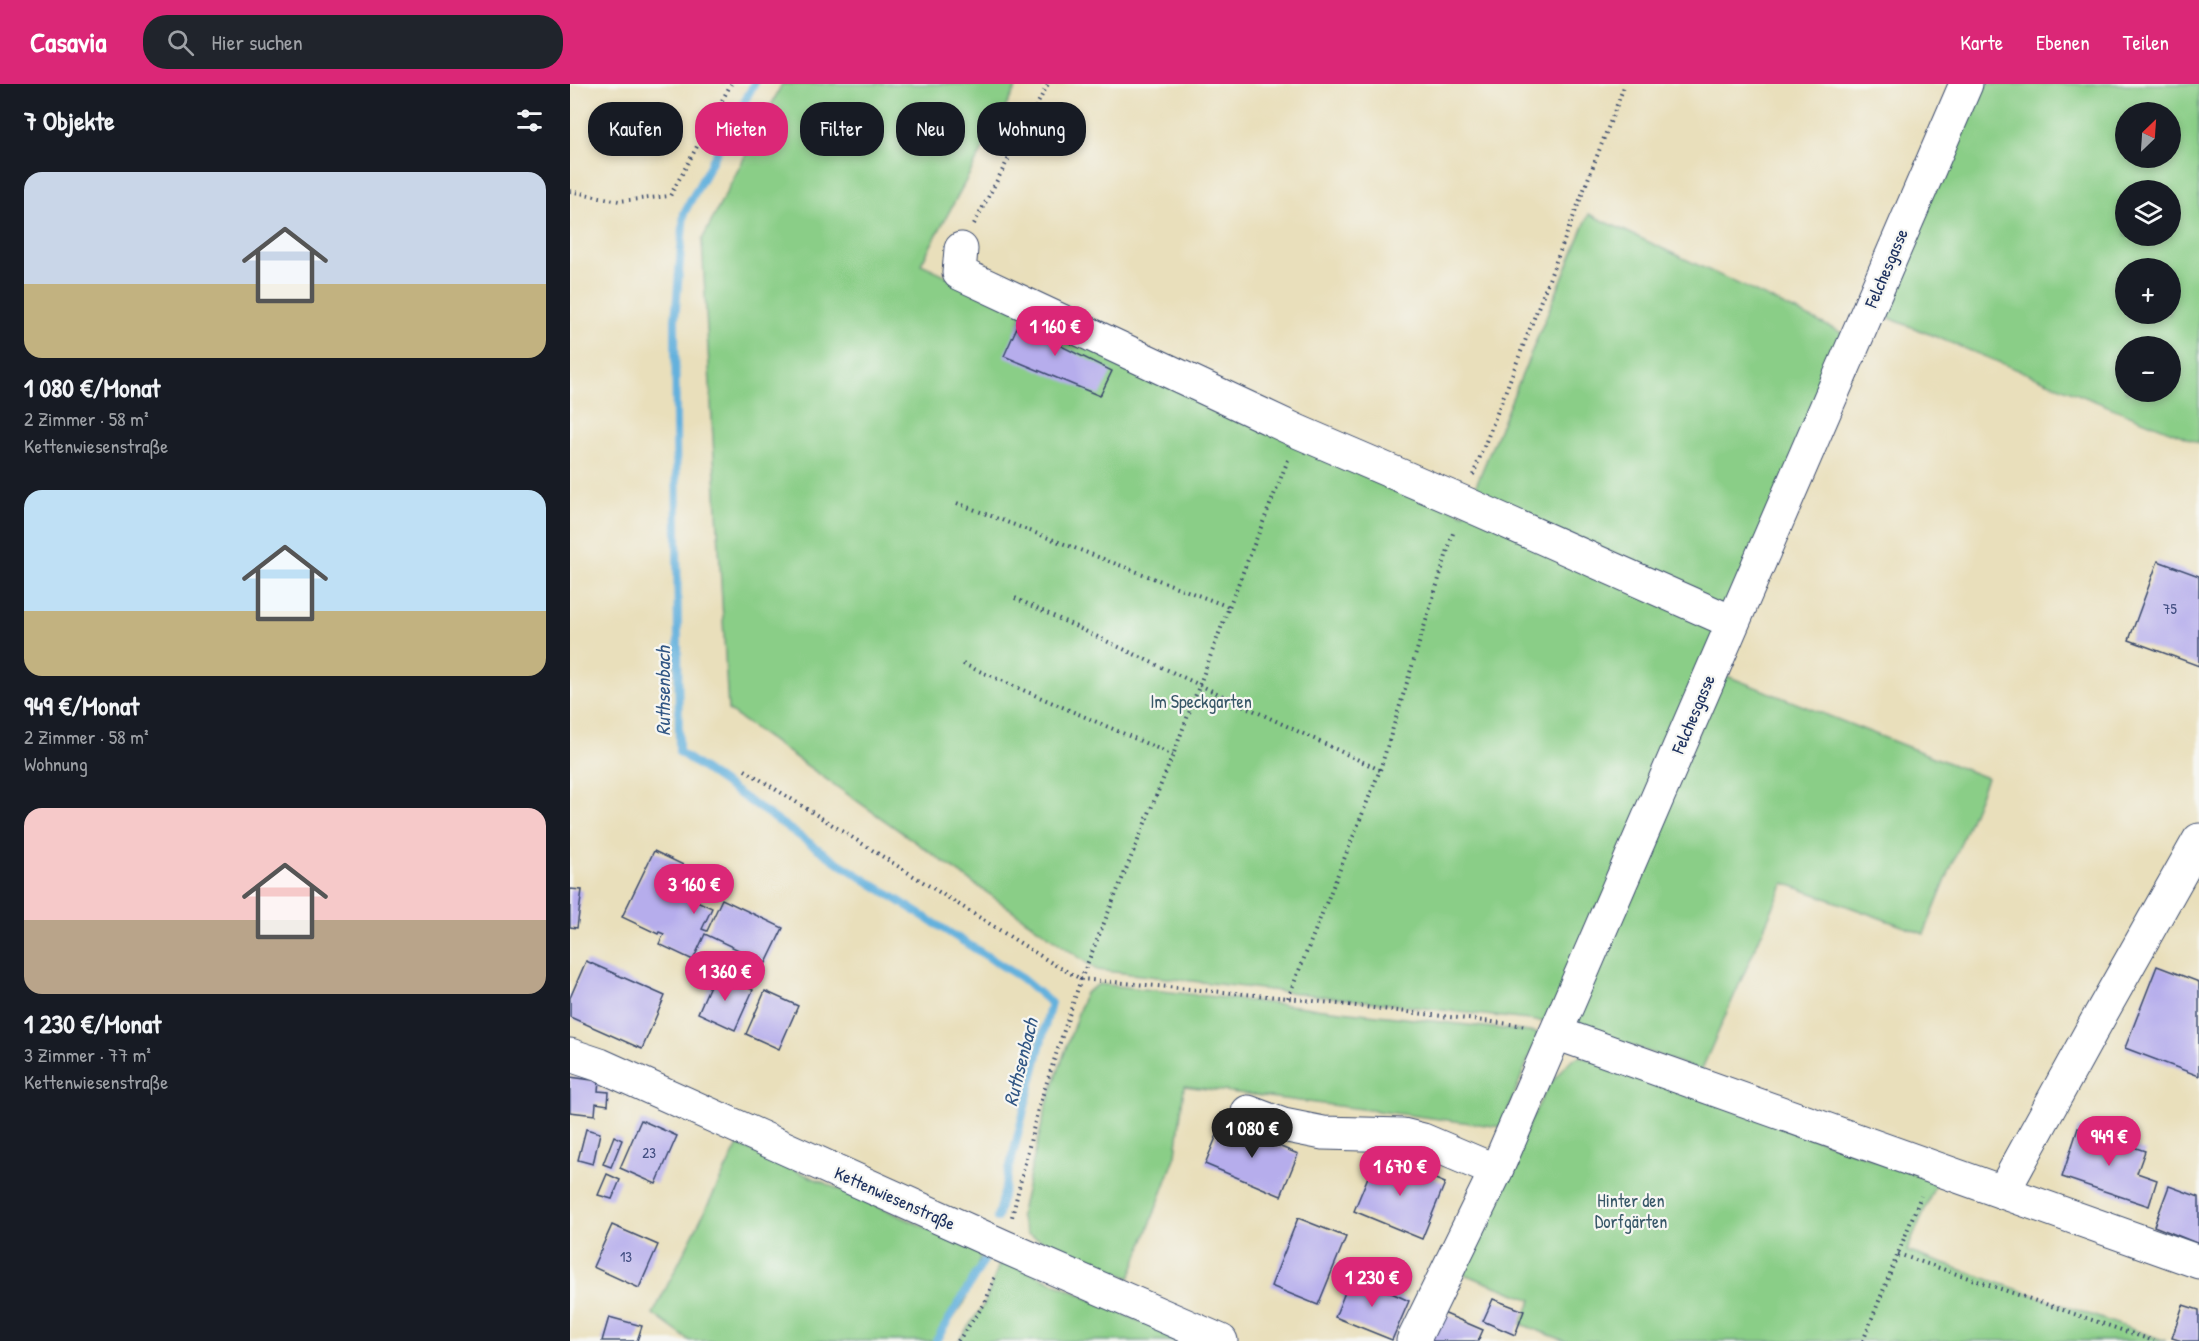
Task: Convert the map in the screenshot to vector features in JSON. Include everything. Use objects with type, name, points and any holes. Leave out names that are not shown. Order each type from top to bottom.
[{"type":"street","name":"Felchesgasse","points":[[1413,1341],[1496,1171],[1966,84]]},
{"type":"street","points":[[961,249],[959,273],[1299,432],[1732,622]]},
{"type":"street","points":[[2003,1192],[2199,840]]},
{"type":"street","points":[[1556,1033],[2199,1262]]},
{"type":"street","name":"Kettenwiesenstraße","points":[[570,1054],[600,1065],[1005,1247],[1221,1341]]},
{"type":"street","points":[[1248,1112],[1283,1125],[1323,1133],[1403,1134],[1423,1140],[1496,1171]]},
{"type":"path","points":[[570,191],[619,201],[670,196],[731,84]]},
{"type":"path","points":[[961,249],[1047,84]]},
{"type":"path","points":[[1288,998],[1380,770],[1462,502],[1625,84]]},
{"type":"path","points":[[958,1341],[985,1302],[1005,1247],[1038,1109],[1081,979],[1201,685],[1229,607],[1299,432]]},
{"type":"path","points":[[957,503],[1229,607]]},
{"type":"path","points":[[1015,598],[1380,770]]},
{"type":"path","points":[[963,664],[1173,755]]},
{"type":"path","points":[[744,770],[1055,965],[1081,979],[1288,998],[1542,1028],[1556,1033]]},
{"type":"path","points":[[1863,1341],[1933,1167]]},
{"type":"path","points":[[1898,1254],[2154,1341]]},
{"type":"green space","name":"Im Speckgarten","points":[[782,84],[1018,84],[1008,102],[977,102],[977,156],[979,156],[921,264],[1464,514],[1589,214],[1845,334],[1554,1023],[1097,970],[728,710],[702,240],[745,156],[788,156],[788,102],[773,102]]},
{"type":"green space","points":[[1976,84],[2199,84],[2199,443],[1877,313]]},
{"type":"green space","points":[[1722,674],[1987,778],[1924,934],[1784,883],[1701,1071],[1575,1025]]},
{"type":"green space","points":[[1099,984],[1539,1033],[1501,1127],[1184,1086],[1176,1155],[1130,1278],[1027,1234],[1020,1216],[1046,1107],[1085,993]]},
{"type":"green space","name":"Hinter den Dorfgärten","points":[[1580,1056],[1937,1181],[1907,1251],[2166,1341],[1565,1341],[1521,1324],[1532,1300],[1456,1271],[1548,1086],[1571,1060]]},
{"type":"green space","points":[[738,1145],[982,1252],[965,1302],[937,1341],[690,1341],[653,1314]]},
{"type":"green space","points":[[1001,1259],[1184,1341],[958,1341],[985,1303]]},
{"type":"building","points":[[1022,316],[1066,335],[1061,346],[1112,371],[1100,396],[1004,356]]},
{"type":"building","points":[[2158,561],[2199,576],[2199,666],[2129,640]]},
{"type":"building","points":[[654,851],[694,870],[685,889],[680,887],[678,892],[712,908],[702,929],[707,931],[722,899],[783,928],[766,963],[705,934],[693,960],[659,944],[664,934],[659,932],[658,934],[622,917]]},
{"type":"building","points":[[570,889],[582,890],[577,928],[570,927]]},
{"type":"building","points":[[586,961],[665,996],[642,1049],[570,1017],[570,998]]},
{"type":"building","points":[[2157,966],[2199,982],[2199,1076],[2125,1048]]},
{"type":"building","points":[[715,974],[753,990],[735,1030],[698,1013]]},
{"type":"building","points":[[765,991],[798,1006],[779,1049],[746,1034]]},
{"type":"building","points":[[570,1077],[599,1081],[598,1091],[609,1092],[608,1105],[596,1103],[595,1115],[570,1112]]},
{"type":"building","points":[[641,1120],[677,1136],[656,1184],[620,1168]]},
{"type":"building","points":[[1222,1123],[1298,1154],[1281,1196],[1205,1164]]},
{"type":"building","points":[[2078,1128],[2145,1151],[2137,1173],[2157,1180],[2149,1206],[2062,1177]]},
{"type":"building","points":[[586,1129],[600,1133],[593,1164],[578,1160]]},
{"type":"building","points":[[614,1136],[622,1140],[611,1167],[603,1164]]},
{"type":"building","points":[[1377,1155],[1445,1183],[1422,1239],[1354,1211]]},
{"type":"building","points":[[607,1174],[620,1180],[612,1199],[598,1195]]},
{"type":"building","points":[[2169,1186],[2199,1197],[2199,1244],[2154,1226]]},
{"type":"building","points":[[1298,1218],[1346,1237],[1318,1305],[1271,1286]]},
{"type":"building","points":[[612,1225],[658,1245],[639,1288],[593,1267]]},
{"type":"building","points":[[1352,1275],[1409,1301],[1392,1340],[1335,1317]]},
{"type":"building","points":[[1493,1299],[1524,1311],[1515,1335],[1483,1321]]},
{"type":"building","points":[[2183,1305],[2199,1310],[2199,1341],[2182,1341],[2172,1338]]},
{"type":"building","points":[[1441,1312],[1483,1330],[1478,1341],[1429,1341]]},
{"type":"building","points":[[609,1317],[642,1326],[637,1341],[602,1341]]},
{"type":"waterway","name":"Ruthsenbach","points":[[754,84],[684,213],[675,320],[679,752],[834,860],[1020,977],[1051,1003],[997,1218]]},
{"type":"waterway","name":"Ruthsenbach","points":[[936,1341],[984,1261]]}]
